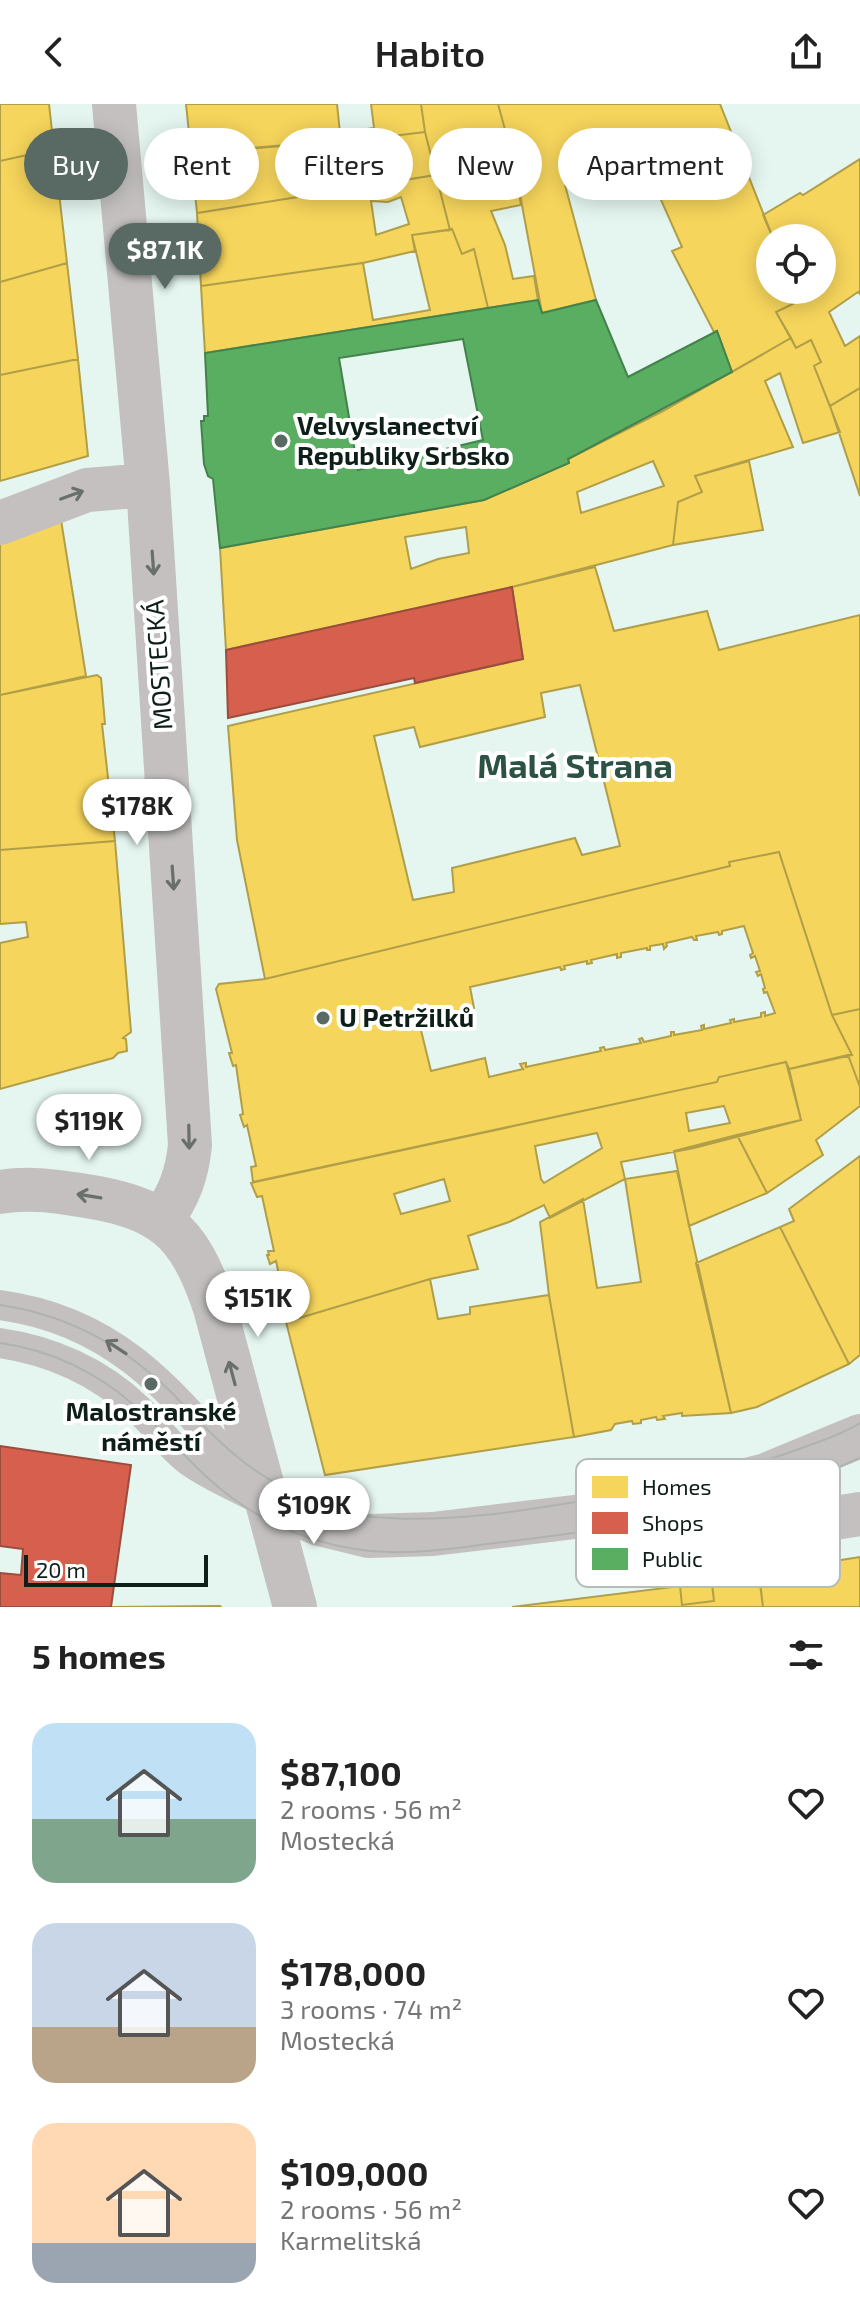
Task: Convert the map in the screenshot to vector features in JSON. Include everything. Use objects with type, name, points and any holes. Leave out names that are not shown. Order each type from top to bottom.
[{"type":"street","name":"MOSTECKÁ","points":[[114,104],[148,485],[190,1145],[187,1173],[177,1199],[162,1220]]},
{"type":"street","points":[[0,523],[87,490],[148,485]]},
{"type":"street","points":[[0,1192],[40,1190],[101,1198],[144,1209],[162,1220],[181,1241],[208,1288],[295,1607]]},
{"type":"street","points":[[805,1459],[860,1436]]},
{"type":"street","points":[[268,1503],[319,1524],[368,1536],[433,1534],[576,1517]]},
{"type":"street","points":[[840,1517],[860,1514]]},
{"type":"lane","points":[[0,1305],[28,1310],[82,1327],[127,1354],[172,1393],[268,1503]]},
{"type":"lane","points":[[0,1343],[40,1351],[88,1372],[136,1407],[187,1460],[268,1503]]},
{"type":"building: Homes","points":[[0,104],[49,104],[52,128],[24,128],[24,156],[0,161]]},
{"type":"building: Homes","points":[[186,104],[337,104],[339,128],[275,128],[275,146],[259,147],[259,128],[188,128]]},
{"type":"building: Homes","points":[[371,104],[421,104],[425,132],[413,133],[413,128],[374,128]]},
{"type":"building: Homes","points":[[421,104],[498,104],[505,128],[429,128],[429,148]]},
{"type":"building: Homes","points":[[498,104],[720,104],[729,128],[558,128],[558,200],[569,200],[596,300],[542,313],[521,200],[542,200],[542,128],[505,128]]},
{"type":"building: Homes","points":[[425,132],[429,148],[429,176],[413,179],[413,133]]},
{"type":"building: Homes","points":[[275,147],[275,200],[279,200],[197,213],[196,200],[259,200],[259,148]]},
{"type":"building: Homes","points":[[24,156],[24,200],[60,200],[67,263],[0,282],[0,161]]},
{"type":"building: Homes","points":[[860,159],[860,294],[858,292],[829,312],[845,346],[860,336],[860,388],[830,406],[814,366],[821,362],[811,340],[796,348],[776,312],[793,304],[836,304],[836,224],[767,224],[763,215],[800,193],[803,195]]},
{"type":"building: Homes","points":[[429,176],[429,200],[442,200],[450,230],[412,235],[415,251],[363,263],[201,286],[197,213],[279,200],[393,200],[371,201],[376,235],[409,224],[402,200],[413,200],[413,179]]},
{"type":"building: Homes","points":[[752,185],[767,224],[756,224],[756,304],[793,304],[776,312],[791,338],[732,372],[717,331],[714,332],[672,251],[682,247],[661,200],[752,200]]},
{"type":"building: Homes","points":[[442,200],[520,200],[521,205],[491,211],[505,245],[513,279],[534,276],[538,300],[488,308],[474,249],[462,254],[450,230]]},
{"type":"building: Homes","points":[[452,229],[462,254],[474,249],[488,308],[205,353],[201,286],[363,263],[373,320],[430,310],[412,235]]},
{"type":"building: Homes","points":[[67,263],[78,359],[0,375],[0,282]]},
{"type":"building: Homes","points":[[791,338],[796,348],[811,340],[821,362],[814,366],[840,432],[803,443],[780,373],[765,381],[793,447],[695,476],[702,492],[678,502],[673,545],[512,587],[226,650],[220,548],[484,500],[569,463],[568,459],[663,411]],"holes":[[[653,461],[664,486],[581,513],[577,492]],[[466,527],[469,553],[438,559],[411,569],[405,537]]]},
{"type":"building: Homes","points":[[78,359],[88,456],[0,481],[0,375]]},
{"type":"building: Homes","points":[[860,388],[860,496],[830,406]]},
{"type":"building: Homes","points":[[749,461],[763,530],[673,545],[678,502],[702,492],[695,476]]},
{"type":"building: Homes","points":[[61,520],[86,676],[0,695],[0,540]]},
{"type":"building: Homes","points":[[595,567],[614,631],[707,611],[719,650],[860,615],[860,1009],[832,1015],[779,852],[265,979],[237,840],[228,726],[523,659],[512,587]],"holes":[[[580,685],[620,846],[582,855],[575,838],[452,868],[454,892],[413,900],[374,736],[414,727],[420,747],[545,717],[541,693]]]},
{"type":"building: Homes","points":[[97,675],[101,678],[105,724],[102,724],[115,841],[0,850],[0,695]]},
{"type":"building: Homes","points":[[115,841],[131,1032],[123,1038],[126,1039],[127,1051],[113,1058],[0,1089],[0,943],[28,937],[26,922],[0,924],[0,850]]},
{"type":"building: Homes","name":"U Petržilků","points":[[779,852],[832,1015],[852,1055],[789,1069],[786,1062],[719,1077],[717,1082],[253,1182],[251,1167],[256,1166],[247,1125],[244,1127],[240,1115],[243,1114],[236,1065],[233,1066],[229,1053],[232,1053],[216,989],[219,984],[265,979],[730,866],[729,862]],"holes":[[[744,926],[753,953],[751,958],[755,956],[760,971],[756,972],[758,976],[761,974],[764,993],[767,992],[775,1013],[765,1016],[765,1012],[761,1013],[761,1017],[734,1022],[734,1019],[730,1020],[731,1023],[704,1029],[704,1025],[701,1026],[702,1030],[674,1035],[671,1032],[671,1036],[644,1042],[642,1038],[639,1039],[641,1043],[605,1050],[604,1047],[600,1048],[601,1051],[526,1067],[526,1063],[520,1064],[523,1069],[489,1077],[485,1058],[431,1071],[418,1018],[474,1008],[470,987],[560,967],[561,970],[565,969],[564,966],[587,961],[587,964],[592,963],[591,960],[617,954],[617,958],[621,957],[621,953],[650,950],[650,946],[663,944],[664,949],[666,943],[692,937],[697,940],[696,936],[718,932],[719,935],[722,931]]]},
{"type":"building: Homes","points":[[860,1009],[860,1087],[848,1055],[852,1055],[832,1015]]},
{"type":"building: Homes","points":[[848,1055],[860,1087],[860,1106],[816,1140],[823,1155],[767,1193],[737,1135],[801,1120],[789,1069]]},
{"type":"building: Homes","points":[[786,1062],[801,1120],[694,1148],[621,1162],[625,1179],[550,1218],[544,1205],[509,1222],[468,1236],[478,1269],[430,1279],[286,1322],[284,1316],[281,1318],[280,1308],[286,1308],[276,1261],[270,1264],[267,1255],[268,1251],[274,1251],[262,1196],[257,1197],[251,1183],[717,1082],[719,1077]],"holes":[[[724,1106],[730,1123],[689,1131],[686,1113]],[[597,1133],[602,1148],[544,1183],[535,1146]],[[444,1179],[450,1201],[401,1214],[394,1194]]]},
{"type":"building: Homes","points":[[737,1135],[767,1193],[689,1226],[674,1151]]},
{"type":"building: Homes","points":[[860,1156],[860,1355],[849,1364],[780,1227],[794,1221],[789,1209]]},
{"type":"building: Homes","points":[[677,1171],[731,1413],[682,1416],[682,1413],[663,1416],[665,1419],[641,1420],[641,1423],[615,1424],[611,1430],[574,1437],[549,1295],[540,1222],[583,1199],[597,1288],[641,1282],[625,1179]]},
{"type":"building: Homes","points":[[780,1227],[849,1364],[757,1407],[731,1413],[696,1263]]},
{"type":"building: Homes","points":[[430,1279],[438,1319],[470,1314],[470,1307],[549,1295],[574,1437],[325,1475],[286,1322]]},
{"type":"building: Homes","points":[[860,1557],[860,1607],[763,1607],[761,1587],[840,1587],[840,1560]]},
{"type":"building: Homes","points":[[672,1587],[680,1587],[682,1605],[714,1601],[712,1587],[760,1587],[763,1607],[512,1607]]},
{"type":"building: Homes","points":[[680,1587],[712,1587],[714,1601],[682,1605]]},
{"type":"building: Homes","points":[[220,1606],[221,1607],[111,1607]]},
{"type":"building: Shops","points":[[512,587],[523,659],[415,683],[414,678],[228,718],[226,650]]},
{"type":"building: Shops","points":[[0,1446],[131,1465],[111,1607],[0,1607],[0,1573],[21,1575],[23,1549],[0,1546]]},
{"type":"building: Public","points":[[538,300],[542,313],[596,300],[628,377],[717,331],[732,372],[568,459],[569,463],[484,500],[220,548],[213,479],[208,476],[204,464],[201,421],[208,416],[205,353]],"holes":[[[463,339],[483,440],[358,470],[339,358]]]},
{"type":"tram line","points":[[0,1305],[49,1316],[116,1348],[155,1377],[225,1446],[259,1473],[309,1500],[336,1510],[393,1518],[453,1518],[576,1502]]},
{"type":"tram line","points":[[0,1343],[55,1357],[105,1383],[135,1406],[226,1493],[271,1522],[302,1535],[370,1551],[403,1552],[453,1549],[576,1532]]},
{"type":"tram line","points":[[771,1459],[830,1438],[860,1423]]},
{"type":"tram line","points":[[840,1466],[860,1458]]},
{"type":"place","name":"Velvyslanectví Republiky Srbsko","points":[[281,441]]},
{"type":"place","name":"U Petržilků","points":[[323,1018]]},
{"type":"place","name":"Malostranské náměstí","points":[[151,1384]]},
{"type":"district","name":"Malá Strana","points":[[575,766]]}]
